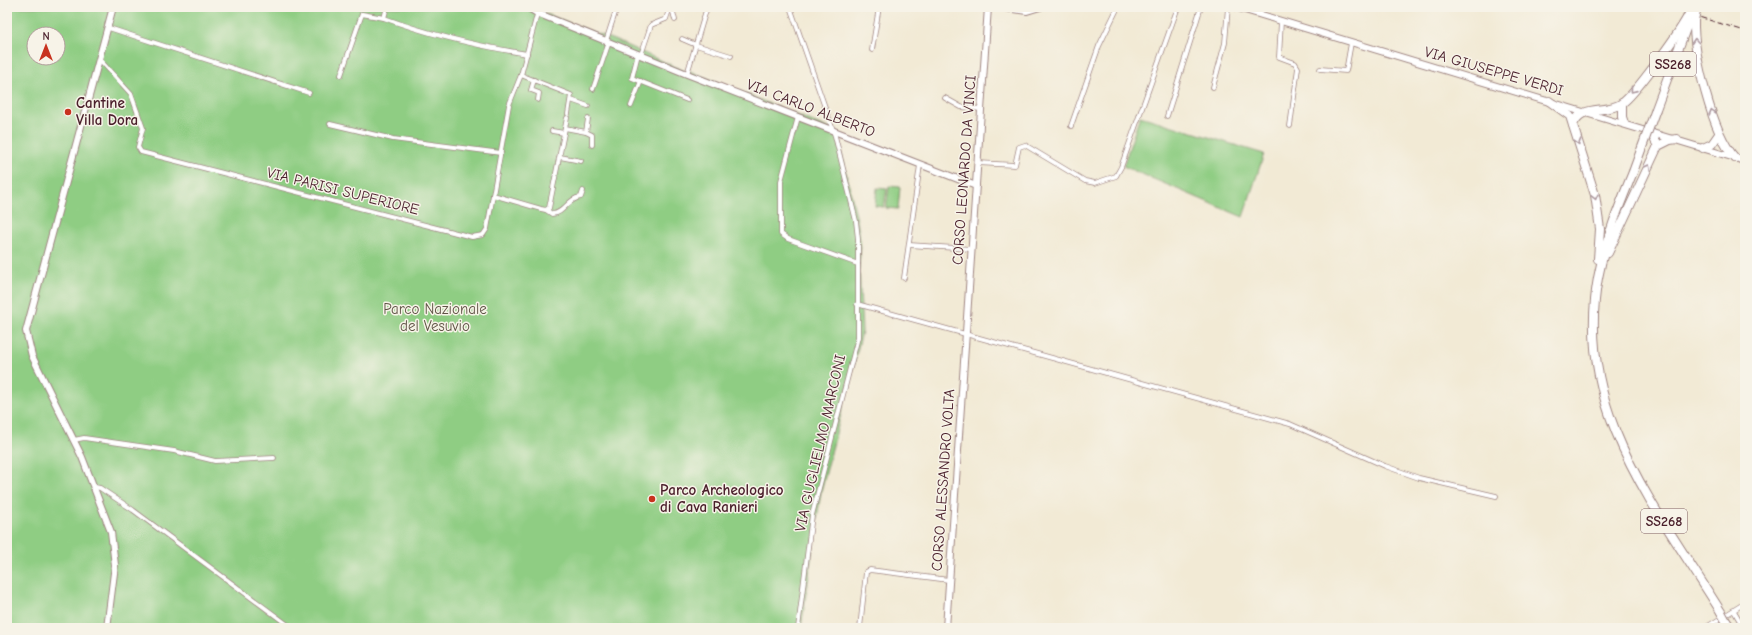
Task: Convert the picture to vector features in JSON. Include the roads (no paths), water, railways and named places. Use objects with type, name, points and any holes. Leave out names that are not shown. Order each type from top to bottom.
[{"type":"highway","points":[[1573,125],[1576,117],[1585,111],[1603,110],[1622,103],[1690,19],[1694,8]]},
{"type":"highway","points":[[1690,19],[1695,51],[1718,134],[1727,149],[1735,158]]},
{"type":"highway","name":"SS268","points":[[1690,19],[1607,241],[1595,298],[1595,353],[1602,392],[1608,413],[1640,482],[1731,628]]},
{"type":"highway","points":[[1549,101],[1570,116],[1599,212],[1600,245],[1595,280],[1595,298]]},
{"type":"highway","points":[[1622,103],[1622,117],[1624,123]]},
{"type":"highway","points":[[1650,131],[1658,146]]},
{"type":"highway","points":[[1703,148],[1712,144],[1718,134]]},
{"type":"highway","points":[[1595,298],[1612,245],[1658,146],[1670,140],[1677,140]]},
{"type":"street","points":[[106,628],[115,557],[111,532],[95,487],[74,440],[32,356],[26,331],[109,28],[113,7]]},
{"type":"street","points":[[384,18],[387,7]]},
{"type":"street","name":"VIA CARLO ALBERTO","points":[[527,7],[538,10],[640,55],[976,186]]},
{"type":"street","points":[[593,89],[617,7]]},
{"type":"street","points":[[688,74],[707,7]]},
{"type":"street","name":"VIA GUGLIELMO MARCONI","points":[[790,7],[833,131],[856,221],[858,239],[858,337],[812,515],[798,628]]},
{"type":"street","points":[[872,50],[879,7]]},
{"type":"street","name":"CORSO LEONARDO DA VINCI","points":[[966,334],[988,7]]},
{"type":"street","points":[[998,7],[1028,11],[1040,7]]},
{"type":"street","points":[[1071,126],[1099,46],[1118,7]]},
{"type":"street","points":[[977,163],[1015,165],[1019,147],[1025,145],[1085,181],[1095,183],[1116,176],[1121,167],[1178,7]]},
{"type":"street","points":[[1167,116],[1201,7]]},
{"type":"street","points":[[1213,87],[1225,43],[1228,7]]},
{"type":"street","name":"VIA GIUSEPPE VERDI","points":[[1235,7],[1351,43],[1585,111],[1745,161]]},
{"type":"street","points":[[675,20],[673,12],[669,8],[664,20],[651,25],[632,78],[686,100]]},
{"type":"street","name":"VIA PARISI SUPERIORE","points":[[100,60],[130,92],[142,128],[138,147],[141,152],[472,237],[483,235],[487,229],[509,104],[521,75],[538,10]]},
{"type":"street","points":[[340,76],[362,14],[384,18],[411,28],[462,42],[527,54]]},
{"type":"street","points":[[1281,21],[1279,57],[1295,63],[1298,68],[1290,126]]},
{"type":"street","points":[[109,28],[309,93]]},
{"type":"street","points":[[682,39],[731,56]]},
{"type":"street","points":[[1320,69],[1346,72],[1351,43]]},
{"type":"street","points":[[521,75],[571,95],[560,157],[550,203],[546,210]]},
{"type":"street","points":[[534,80],[529,90],[539,94],[538,100]]},
{"type":"street","points":[[631,106],[641,81]]},
{"type":"street","points":[[945,98],[961,108],[981,109]]},
{"type":"street","points":[[571,100],[588,106]]},
{"type":"street","points":[[798,117],[781,181],[781,234],[788,239],[858,264]]},
{"type":"street","points":[[586,132],[588,119]]},
{"type":"street","points":[[330,124],[393,139],[501,153]]},
{"type":"street","points":[[566,128],[586,132],[592,135],[592,145]]},
{"type":"street","points":[[552,131],[564,134]]},
{"type":"street","points":[[560,157],[581,161]]},
{"type":"street","points":[[904,278],[920,165]]},
{"type":"street","points":[[493,195],[546,210],[552,214],[559,212],[567,203],[581,197],[583,191]]},
{"type":"street","points":[[908,245],[972,250]]},
{"type":"street","points":[[857,304],[1290,424],[1385,466],[1419,478],[1496,496]]},
{"type":"street","name":"CORSO ALESSANDRO VOLTA","points":[[946,628],[966,334]]},
{"type":"street","points":[[74,440],[84,438],[174,452],[215,461],[274,458]]},
{"type":"street","points":[[95,487],[100,488],[133,510],[292,628]]},
{"type":"street","points":[[860,628],[866,572],[870,570],[949,580]]},
{"type":"street","points":[[1705,628],[1745,603]]},
{"type":"street","points":[[1734,611],[1744,628]]},
{"type":"railway","points":[[1666,7],[1745,31]]},
{"type":"place","name":"Cantine Villa Dora","points":[[68,112]]},
{"type":"place","name":"Parco Archeologico di Cava Ranieri","points":[[652,499]]},
{"type":"park label","name":"Parco Nazionale del Vesuvio","points":[[435,318]]}]
